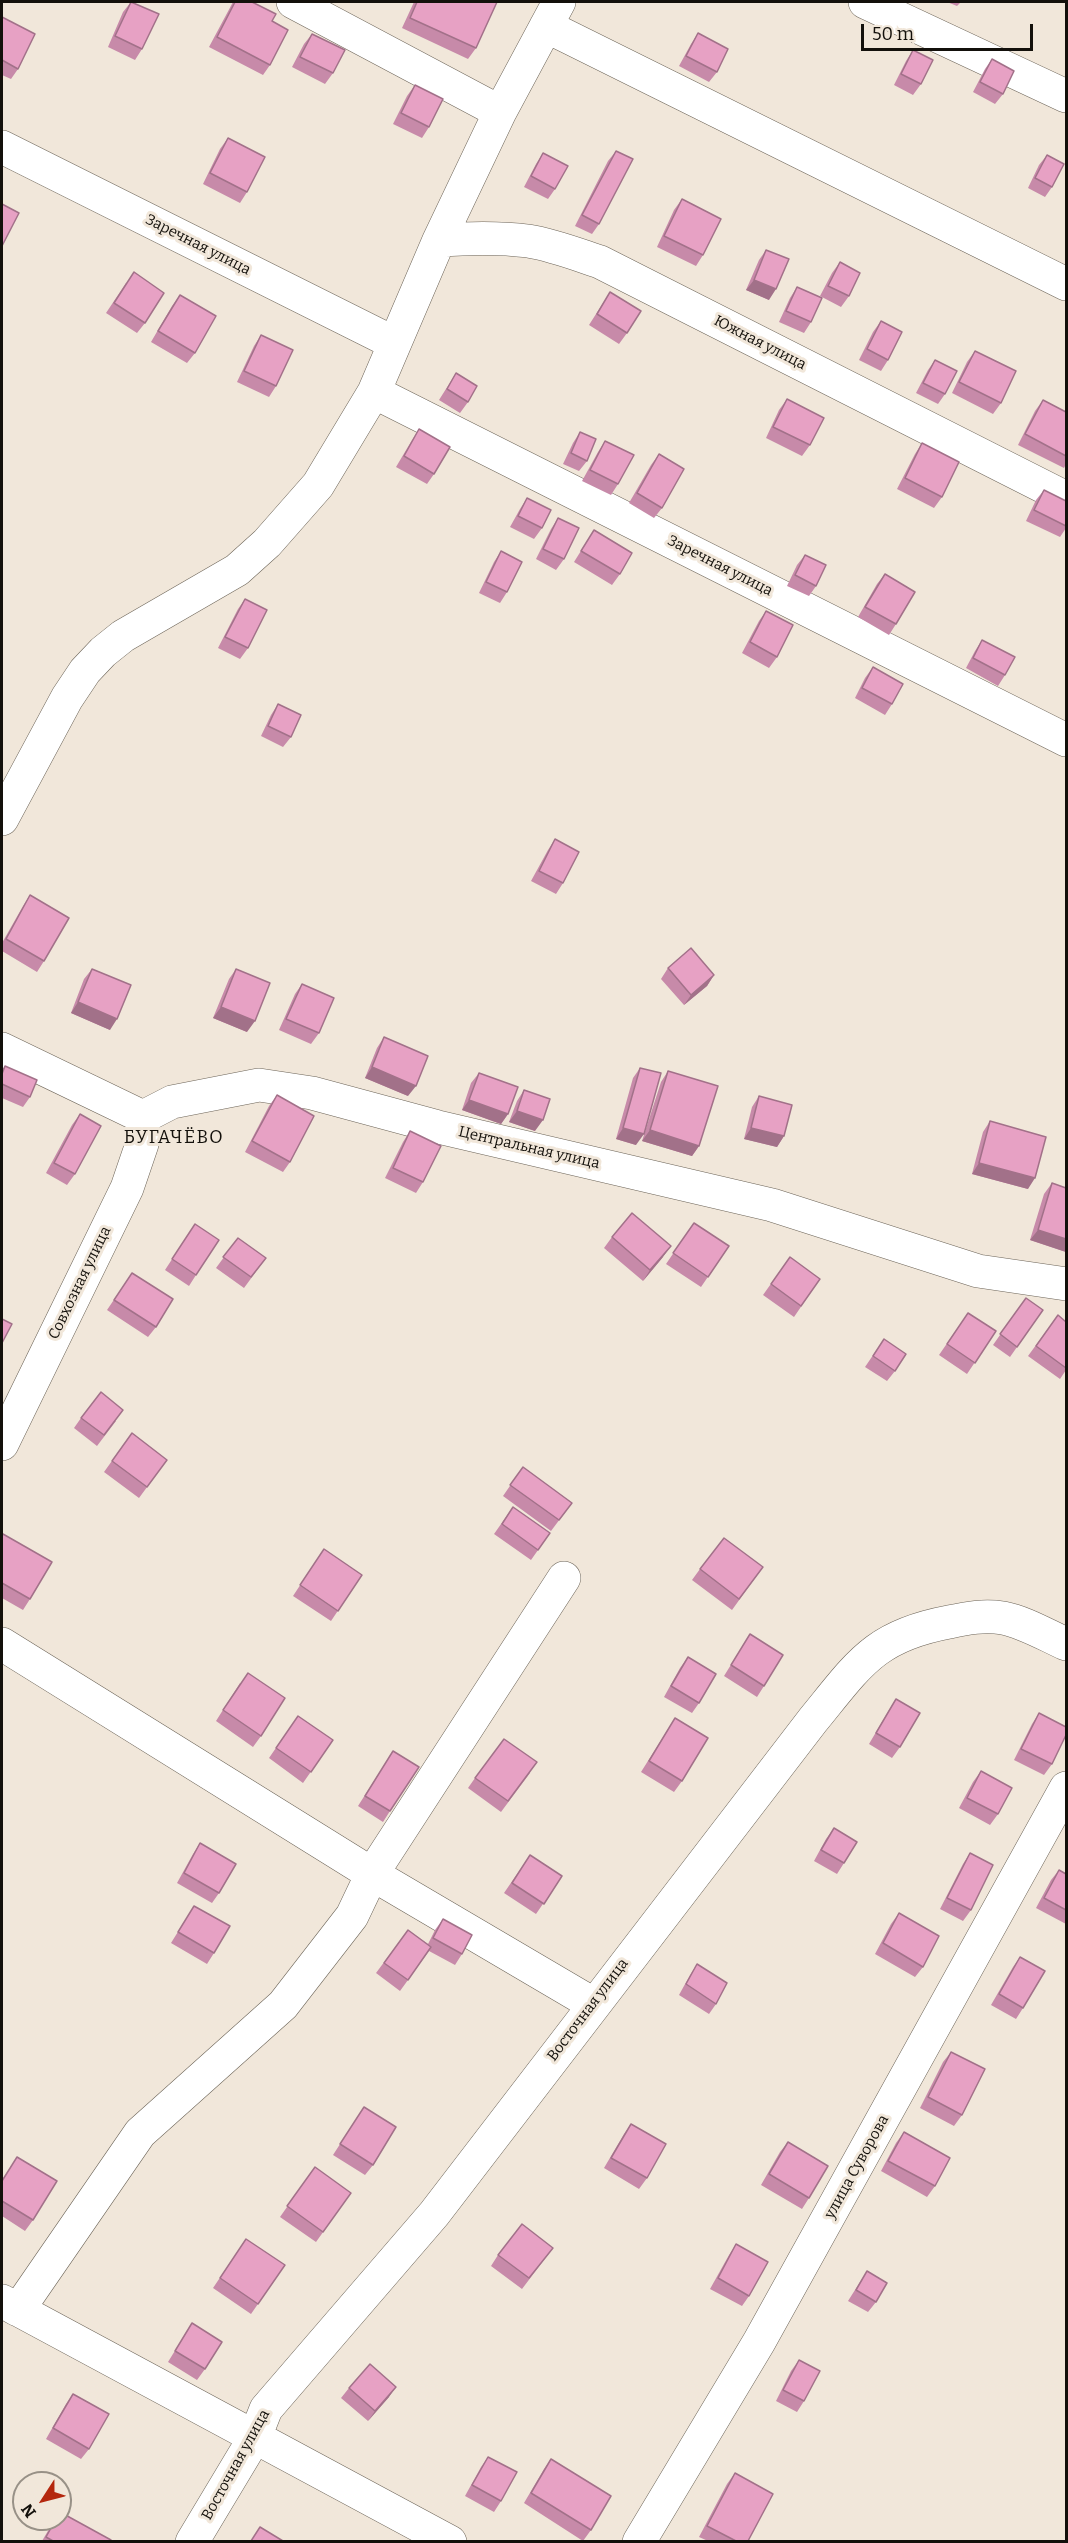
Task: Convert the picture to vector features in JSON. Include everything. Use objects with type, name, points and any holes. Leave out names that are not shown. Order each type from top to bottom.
[{"type":"street","points":[[293,2],[500,112]]},
{"type":"street","points":[[865,2],[1066,96]]},
{"type":"street","points":[[2,819],[67,698],[85,671],[123,636],[237,570],[267,543],[318,485],[374,392],[439,240],[500,112],[553,14],[1066,284]]},
{"type":"street","name":"Заречная улица","points":[[2,147],[394,344]]},
{"type":"street","name":"Южная улица","points":[[439,240],[483,237],[527,241],[551,246],[600,262],[1066,498]]},
{"type":"street","name":"Заречная улица","points":[[374,392],[1066,740]]},
{"type":"street","points":[[2,1049],[143,1117]]},
{"type":"street","name":"Центральная улица","points":[[143,1117],[172,1102],[259,1085],[312,1093],[438,1127],[772,1205],[978,1271],[1066,1284]]},
{"type":"street","name":"Совхозная улица","points":[[2,1444],[127,1188],[142,1144],[143,1117]]},
{"type":"street","points":[[450,2541],[10,2306],[140,2133],[283,2005],[352,1916],[372,1874],[564,1578]]},
{"type":"street","name":"Восточная улица","points":[[192,2541],[255,2437],[266,2409],[434,2214],[593,2004],[813,1720],[861,1662],[881,1646],[918,1628],[982,1616],[1005,1619],[1066,1644]]},
{"type":"street","points":[[2,1644],[372,1874],[593,2004]]},
{"type":"street","name":"улица Суворова","points":[[639,2541],[759,2342],[1066,1788]]},
{"type":"building","points":[[131,2],[159,14],[142,49],[115,36]]},
{"type":"building","points":[[235,2],[252,2],[276,14],[272,21],[288,30],[270,65],[217,37]]},
{"type":"building","points":[[417,2],[497,2],[476,48],[410,18]]},
{"type":"building","points":[[2,17],[35,34],[18,69],[2,60]]},
{"type":"building","points":[[698,33],[728,49],[717,72],[686,56]]},
{"type":"building","points":[[312,34],[345,50],[333,73],[300,57]]},
{"type":"building","points":[[913,50],[933,60],[921,84],[901,74]]},
{"type":"building","points":[[992,59],[1014,71],[1003,94],[980,82]]},
{"type":"building","points":[[415,85],[443,99],[429,127],[401,113]]},
{"type":"building","points":[[228,138],[265,157],[247,192],[210,173]]},
{"type":"building","points":[[616,151],[633,159],[599,224],[582,215]]},
{"type":"building","points":[[543,153],[568,166],[555,189],[531,176]]},
{"type":"building","points":[[1047,155],[1064,164],[1052,187],[1035,178]]},
{"type":"building","points":[[682,199],[721,219],[703,255],[664,236]]},
{"type":"building","points":[[2,204],[19,213],[2,246]]},
{"type":"building","points":[[766,250],[789,259],[776,289],[754,280]]},
{"type":"building","points":[[840,262],[860,273],[849,296],[828,286]]},
{"type":"building","points":[[134,272],[164,293],[145,323],[114,303]]},
{"type":"building","points":[[797,287],[822,298],[811,322],[786,311]]},
{"type":"building","points":[[610,292],[641,311],[627,333],[597,314]]},
{"type":"building","points":[[180,295],[216,316],[195,353],[158,331]]},
{"type":"building","points":[[881,321],[902,332],[888,360],[867,349]]},
{"type":"building","points":[[261,335],[293,350],[276,386],[244,371]]},
{"type":"building","points":[[975,351],[1016,371],[1001,403],[959,382]]},
{"type":"building","points":[[935,360],[957,371],[945,394],[923,383]]},
{"type":"building","points":[[456,373],[477,386],[468,402],[447,389]]},
{"type":"building","points":[[787,399],[824,418],[810,445],[773,427]]},
{"type":"building","points":[[1043,400],[1066,412],[1066,456],[1025,434]]},
{"type":"building","points":[[419,429],[450,447],[434,474],[404,456]]},
{"type":"building","points":[[580,432],[596,439],[587,461],[571,453]]},
{"type":"building","points":[[605,441],[634,455],[618,484],[590,470]]},
{"type":"building","points":[[922,443],[959,462],[942,497],[905,478]]},
{"type":"building","points":[[659,454],[684,469],[662,508],[637,493]]},
{"type":"building","points":[[1044,490],[1066,501],[1066,526],[1034,510]]},
{"type":"building","points":[[527,498],[551,510],[542,528],[518,516]]},
{"type":"building","points":[[558,518],[579,528],[564,559],[543,549]]},
{"type":"building","points":[[594,530],[632,553],[620,574],[581,551]]},
{"type":"building","points":[[501,551],[522,562],[507,592],[486,582]]},
{"type":"building","points":[[805,555],[826,565],[816,586],[795,575]]},
{"type":"building","points":[[885,574],[915,592],[896,624],[865,607]]},
{"type":"building","points":[[245,599],[267,610],[248,648],[225,637]]},
{"type":"building","points":[[766,611],[793,625],[777,657],[750,642]]},
{"type":"building","points":[[982,640],[1015,657],[1005,675],[973,658]]},
{"type":"building","points":[[873,667],[903,684],[892,704],[862,688]]},
{"type":"building","points":[[278,704],[301,715],[291,737],[268,726]]},
{"type":"building","points":[[555,839],[579,852],[563,883],[539,871]]},
{"type":"building","points":[[30,895],[69,918],[44,961],[6,939]]},
{"type":"building","points":[[691,948],[714,975],[691,995],[668,968]]},
{"type":"building","points":[[92,969],[131,985],[117,1019],[78,1002]]},
{"type":"building","points":[[236,969],[270,983],[255,1021],[221,1007]]},
{"type":"building","points":[[302,984],[334,998],[319,1033],[286,1019]]},
{"type":"building","points":[[384,1037],[428,1056],[416,1086],[372,1067]]},
{"type":"building","points":[[5,1066],[37,1080],[30,1097],[2,1084]]},
{"type":"building","points":[[640,1068],[661,1073],[644,1134],[623,1128]]},
{"type":"building","points":[[668,1071],[718,1086],[699,1146],[650,1130]]},
{"type":"building","points":[[479,1073],[518,1087],[508,1114],[469,1100]]},
{"type":"building","points":[[524,1090],[550,1099],[543,1120],[517,1111]]},
{"type":"building","points":[[277,1095],[314,1116],[290,1162],[252,1141]]},
{"type":"building","points":[[759,1096],[792,1105],[784,1136],[751,1128]]},
{"type":"building","points":[[80,1114],[101,1126],[75,1174],[54,1163]]},
{"type":"building","points":[[990,1121],[1046,1137],[1035,1178],[979,1163]]},
{"type":"building","points":[[410,1131],[441,1146],[423,1182],[393,1168]]},
{"type":"building","points":[[1052,1183],[1066,1188],[1066,1239],[1038,1230]]},
{"type":"building","points":[[632,1213],[671,1246],[650,1270],[612,1237]]},
{"type":"building","points":[[694,1223],[729,1246],[708,1277],[673,1253]]},
{"type":"building","points":[[195,1224],[219,1240],[196,1275],[172,1259]]},
{"type":"building","points":[[238,1238],[266,1258],[251,1277],[223,1257]]},
{"type":"building","points":[[790,1257],[820,1279],[801,1306],[771,1284]]},
{"type":"building","points":[[132,1273],[173,1299],[156,1327],[114,1300]]},
{"type":"building","points":[[1026,1298],[1043,1310],[1017,1347],[1000,1334]]},
{"type":"building","points":[[968,1313],[996,1331],[975,1363],[947,1344]]},
{"type":"building","points":[[1058,1315],[1066,1322],[1066,1368],[1036,1346]]},
{"type":"building","points":[[2,1319],[12,1324],[2,1343]]},
{"type":"building","points":[[884,1339],[906,1354],[895,1371],[873,1356]]},
{"type":"building","points":[[101,1392],[123,1410],[104,1435],[81,1418]]},
{"type":"building","points":[[132,1433],[167,1460],[147,1487],[112,1461]]},
{"type":"building","points":[[523,1467],[572,1503],[559,1520],[510,1485]]},
{"type":"building","points":[[513,1507],[550,1533],[538,1550],[502,1524]]},
{"type":"building","points":[[3,1534],[52,1562],[30,1599],[2,1583]]},
{"type":"building","points":[[724,1538],[763,1567],[739,1599],[700,1569]]},
{"type":"building","points":[[324,1549],[362,1575],[338,1611],[300,1585]]},
{"type":"building","points":[[750,1634],[783,1655],[764,1686],[731,1665]]},
{"type":"building","points":[[688,1657],[716,1674],[699,1703],[671,1686]]},
{"type":"building","points":[[248,1673],[285,1698],[261,1736],[223,1710]]},
{"type":"building","points":[[896,1699],[920,1713],[900,1747],[876,1733]]},
{"type":"building","points":[[1039,1713],[1066,1727],[1066,1735],[1052,1764],[1021,1749]]},
{"type":"building","points":[[298,1716],[333,1740],[311,1772],[276,1748]]},
{"type":"building","points":[[675,1718],[708,1738],[682,1781],[649,1761]]},
{"type":"building","points":[[504,1739],[537,1762],[508,1801],[475,1778]]},
{"type":"building","points":[[393,1751],[419,1767],[390,1811],[365,1796]]},
{"type":"building","points":[[981,1771],[1012,1788],[998,1814],[967,1798]]},
{"type":"building","points":[[834,1828],[857,1842],[844,1863],[821,1850]]},
{"type":"building","points":[[200,1843],[236,1864],[219,1893],[184,1873]]},
{"type":"building","points":[[970,1853],[993,1865],[971,1910],[947,1898]]},
{"type":"building","points":[[530,1855],[562,1876],[544,1904],[512,1883]]},
{"type":"building","points":[[1059,1870],[1066,1874],[1066,1910],[1044,1898]]},
{"type":"building","points":[[194,1906],[230,1926],[214,1953],[178,1932]]},
{"type":"building","points":[[899,1913],[939,1936],[923,1967],[883,1943]]},
{"type":"building","points":[[443,1919],[472,1935],[462,1954],[433,1938]]},
{"type":"building","points":[[408,1930],[431,1947],[408,1980],[384,1963]]},
{"type":"building","points":[[1020,1957],[1045,1971],[1023,2008],[999,1994]]},
{"type":"building","points":[[697,1964],[727,1983],[716,2004],[686,1984]]},
{"type":"building","points":[[951,2052],[985,2069],[962,2115],[928,2097]]},
{"type":"building","points":[[364,2107],[396,2127],[373,2165],[340,2144]]},
{"type":"building","points":[[631,2124],[666,2144],[647,2178],[611,2158]]},
{"type":"building","points":[[904,2132],[950,2158],[935,2186],[888,2161]]},
{"type":"building","points":[[788,2142],[828,2166],[809,2198],[769,2174]]},
{"type":"building","points":[[17,2157],[57,2181],[33,2220],[2,2201],[2,2181]]},
{"type":"building","points":[[315,2167],[351,2193],[323,2232],[287,2206]]},
{"type":"building","points":[[522,2224],[553,2248],[529,2278],[498,2255]]},
{"type":"building","points":[[246,2239],[285,2265],[258,2304],[220,2278]]},
{"type":"building","points":[[736,2244],[768,2262],[749,2296],[718,2278]]},
{"type":"building","points":[[867,2271],[887,2283],[876,2302],[856,2290]]},
{"type":"building","points":[[192,2323],[222,2342],[205,2369],[175,2351]]},
{"type":"building","points":[[799,2360],[820,2371],[804,2401],[783,2390]]},
{"type":"building","points":[[370,2364],[396,2387],[375,2411],[349,2388]]},
{"type":"building","points":[[73,2394],[109,2414],[89,2449],[53,2428]]},
{"type":"building","points":[[488,2457],[517,2472],[501,2501],[472,2485]]},
{"type":"building","points":[[551,2459],[611,2496],[591,2530],[531,2493]]},
{"type":"building","points":[[735,2473],[773,2494],[748,2541],[736,2541],[707,2526]]},
{"type":"building","points":[[72,2519],[111,2540],[53,2541],[46,2537],[49,2531],[72,2531]]},
{"type":"building","points":[[260,2527],[283,2541],[251,2541]]},
{"type":"district","name":"БУГАЧЁВО","points":[[174,1138]]}]
